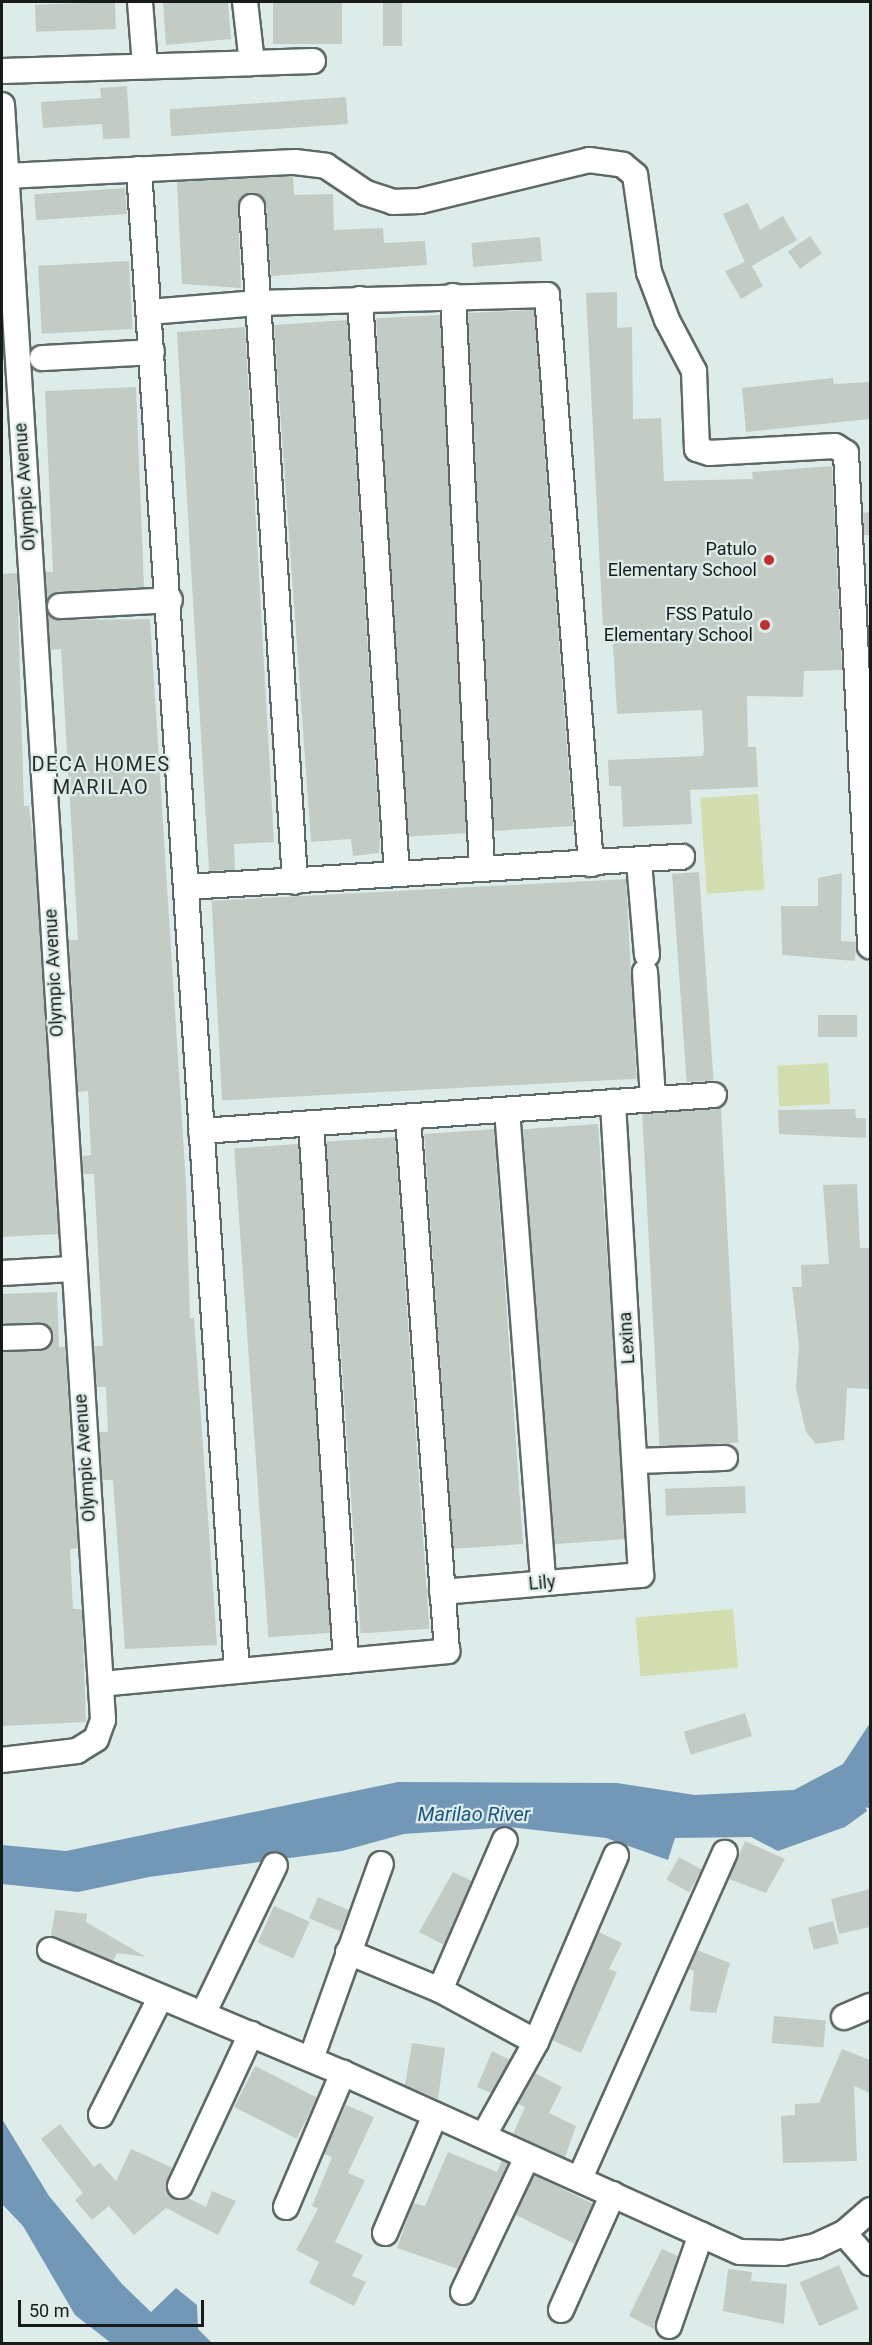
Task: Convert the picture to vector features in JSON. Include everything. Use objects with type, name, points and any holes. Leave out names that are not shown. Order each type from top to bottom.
[{"type":"street","points":[[141,2],[146,66]]},
{"type":"street","points":[[245,2],[252,63]]},
{"type":"street","points":[[2,71],[313,61]]},
{"type":"street","name":"Olympic Avenue","points":[[2,105],[6,176],[12,457],[103,1720],[88,1746],[2,1760]]},
{"type":"street","points":[[6,176],[295,162],[326,166],[366,193],[393,202],[420,201],[589,160],[623,165],[634,175],[649,272],[694,371],[697,449],[709,453],[836,446],[846,453],[870,946]]},
{"type":"street","points":[[139,169],[170,600],[201,1131],[237,1671]]},
{"type":"street","points":[[252,207],[295,882]]},
{"type":"street","points":[[149,312],[258,303],[360,299],[541,293],[548,298],[591,864]]},
{"type":"street","points":[[453,296],[482,868]]},
{"type":"street","points":[[360,299],[397,874]]},
{"type":"street","points":[[42,358],[152,352]]},
{"type":"street","points":[[60,606],[170,600]]},
{"type":"street","points":[[186,887],[295,882],[482,868],[639,862],[682,857]]},
{"type":"street","points":[[639,862],[653,1099]]},
{"type":"street","points":[[201,1131],[714,1095]]},
{"type":"street","name":"Lexina","points":[[613,1102],[641,1575]]},
{"type":"street","points":[[507,1110],[543,1583]]},
{"type":"street","points":[[101,1684],[447,1651],[408,1117]]},
{"type":"street","points":[[311,1123],[346,1661]]},
{"type":"street","points":[[2,1273],[72,1269]]},
{"type":"street","points":[[2,1338],[39,1337]]},
{"type":"street","points":[[635,1461],[726,1458]]},
{"type":"street","name":"Lily","points":[[442,1592],[641,1575]]},
{"type":"street","points":[[440,1990],[505,1840]]},
{"type":"street","points":[[580,2178],[725,1852]]},
{"type":"street","points":[[484,2135],[536,2042],[616,1855]]},
{"type":"street","points":[[311,2059],[381,1864]]},
{"type":"street","points":[[202,2014],[275,1865]]},
{"type":"street","points":[[50,1950],[159,2000],[202,2014],[343,2073],[740,2252],[783,2253],[844,2232],[870,2210]]},
{"type":"street","points":[[348,1952],[440,1990],[536,2042]]},
{"type":"street","points":[[101,2115],[159,2000]]},
{"type":"street","points":[[844,2017],[870,2006]]},
{"type":"street","points":[[180,2186],[251,2034]]},
{"type":"street","points":[[286,2208],[343,2073]]},
{"type":"street","points":[[385,2233],[435,2115]]},
{"type":"street","points":[[463,2292],[527,2157]]},
{"type":"street","points":[[561,2310],[613,2194]]},
{"type":"street","points":[[844,2232],[870,2263]]},
{"type":"street","points":[[669,2326],[701,2235]]},
{"type":"green space","points":[[758,794],[765,890],[707,894],[700,798]]},
{"type":"green space","points":[[828,1063],[830,1104],[779,1107],[777,1066]]},
{"type":"green space","points":[[733,1609],[738,1668],[641,1676],[635,1618]]},
{"type":"water","name":"Marilao River","points":[[870,1723],[870,1783],[855,1787],[867,1811],[845,1827],[778,1851],[751,1837],[675,1838],[668,1860],[606,1838],[509,1827],[404,1834],[342,1851],[149,1877],[78,1892],[2,1884],[2,1845],[66,1851],[398,1782],[617,1783],[695,1795],[794,1790],[843,1764]]},
{"type":"water","points":[[2,2119],[49,2196],[122,2284],[151,2312],[176,2288],[197,2305],[198,2329],[212,2343],[111,2343],[75,2315],[23,2226],[2,2204]]},
{"type":"building","points":[[115,2],[116,29],[36,32],[35,5]]},
{"type":"building","points":[[163,2],[228,2],[231,39],[166,45]]},
{"type":"building","points":[[273,2],[342,2],[342,44],[273,44]]},
{"type":"building","points":[[383,2],[402,2],[402,46],[383,46]]},
{"type":"building","points":[[127,86],[130,138],[103,139],[102,124],[43,128],[41,102],[101,98],[100,88]]},
{"type":"building","points":[[346,97],[348,124],[171,136],[169,109]]},
{"type":"building","points":[[293,176],[294,195],[333,194],[334,230],[383,228],[384,243],[425,241],[427,265],[271,276],[266,206],[251,193],[238,207],[241,288],[182,284],[177,182]]},
{"type":"building","points":[[125,188],[127,214],[36,220],[34,194]]},
{"type":"building","points":[[748,203],[760,230],[783,216],[797,240],[752,266],[763,286],[741,299],[725,271],[745,262],[723,214]]},
{"type":"building","points":[[810,236],[822,253],[800,269],[788,251]]},
{"type":"building","points":[[540,237],[542,261],[473,267],[471,243]]},
{"type":"building","points":[[129,261],[133,329],[42,334],[38,266]]},
{"type":"building","points":[[617,292],[617,328],[632,327],[633,419],[661,418],[664,481],[753,479],[752,472],[832,466],[842,670],[804,671],[803,697],[747,696],[748,747],[756,747],[758,787],[690,790],[692,824],[623,827],[621,786],[609,786],[608,760],[703,756],[704,749],[702,710],[617,714],[612,627],[603,628],[586,293]]},
{"type":"building","points":[[534,310],[573,826],[494,831],[468,313]]},
{"type":"building","points":[[440,315],[467,833],[403,837],[376,318]]},
{"type":"building","points":[[347,320],[380,838],[379,853],[353,856],[351,839],[311,842],[274,325]]},
{"type":"building","points":[[245,327],[274,842],[234,844],[235,870],[209,871],[177,332]]},
{"type":"building","points":[[833,378],[834,384],[870,382],[870,419],[746,432],[742,388]]},
{"type":"building","points":[[136,387],[144,587],[59,592],[47,600],[45,572],[53,572],[45,391]]},
{"type":"building","points":[[870,512],[870,535],[864,535],[863,513]]},
{"type":"building","points":[[17,573],[24,806],[29,806],[35,855],[58,1234],[2,1237],[2,574]]},
{"type":"building","points":[[48,614],[61,620],[150,619],[186,1183],[190,1318],[194,1318],[217,1645],[125,1649],[113,1480],[102,1480],[99,1432],[108,1432],[106,1387],[96,1387],[94,1346],[103,1346],[94,1174],[83,1174],[82,1156],[91,1155],[88,1091],[78,1092],[69,940],[78,940],[61,649],[50,650]]},
{"type":"building","points":[[699,872],[714,1080],[687,1082],[672,874]]},
{"type":"building","points":[[842,873],[841,941],[856,942],[855,961],[782,955],[781,906],[818,906],[818,878]]},
{"type":"building","points":[[626,879],[636,1079],[222,1100],[212,901]]},
{"type":"building","points":[[818,1015],[857,1015],[857,1037],[818,1037]]},
{"type":"building","points":[[721,1109],[738,1443],[660,1447],[642,1113]]},
{"type":"building","points":[[855,1109],[856,1118],[866,1118],[866,1138],[779,1134],[778,1110]]},
{"type":"building","points":[[598,1124],[627,1539],[552,1544],[523,1129]]},
{"type":"building","points":[[494,1129],[523,1544],[453,1549],[424,1134]]},
{"type":"building","points":[[395,1137],[429,1629],[361,1634],[326,1142]]},
{"type":"building","points":[[298,1144],[332,1633],[268,1637],[234,1148]]},
{"type":"building","points":[[857,1184],[860,1248],[870,1248],[870,1389],[847,1388],[844,1440],[816,1444],[806,1432],[796,1388],[799,1346],[792,1287],[802,1287],[801,1265],[829,1264],[823,1185]]},
{"type":"building","points":[[57,1292],[59,1347],[65,1347],[78,1548],[70,1549],[73,1609],[82,1609],[86,1722],[2,1726],[2,1352],[40,1351],[53,1337],[45,1324],[2,1324],[2,1294]]},
{"type":"building","points":[[745,1486],[746,1513],[666,1516],[665,1489]]},
{"type":"building","points":[[745,1713],[752,1736],[691,1755],[684,1732]]},
{"type":"building","points":[[745,1841],[785,1859],[766,1893],[729,1879]]},
{"type":"building","points":[[679,1857],[702,1870],[689,1892],[666,1880]]},
{"type":"building","points":[[453,1872],[472,1881],[444,1945],[419,1932]]},
{"type":"building","points":[[870,1889],[870,1927],[839,1934],[831,1899]]},
{"type":"building","points":[[318,1897],[349,1910],[340,1931],[309,1918]]},
{"type":"building","points":[[274,1906],[310,1922],[293,1958],[258,1943]]},
{"type":"building","points":[[55,1910],[87,1914],[86,1922],[146,1957],[117,1953],[113,1961],[51,1936]]},
{"type":"building","points":[[833,1921],[839,1943],[814,1950],[808,1928]]},
{"type":"building","points":[[599,1932],[622,1943],[609,1969],[617,1972],[581,2053],[552,2040]]},
{"type":"building","points":[[697,1950],[730,1963],[716,2013],[690,2011],[694,1971],[689,1969]]},
{"type":"building","points":[[774,2016],[826,2021],[823,2047],[772,2043]]},
{"type":"building","points":[[412,2043],[445,2048],[438,2099],[405,2085]]},
{"type":"building","points":[[842,2049],[870,2060],[870,2093],[854,2086],[857,2161],[783,2163],[781,2116],[795,2115],[795,2104],[819,2103]]},
{"type":"building","points":[[492,2051],[510,2060],[491,2093],[477,2087]]},
{"type":"building","points":[[255,2066],[317,2098],[296,2139],[234,2107]]},
{"type":"building","points":[[535,2073],[562,2087],[549,2113],[576,2126],[565,2157],[513,2134],[525,2107],[518,2104]]},
{"type":"building","points":[[346,2105],[374,2117],[348,2173],[365,2180],[335,2242],[363,2255],[352,2276],[366,2282],[354,2306],[309,2283],[319,2262],[296,2250],[318,2209],[312,2206],[332,2157],[324,2154]]},
{"type":"building","points":[[60,2124],[94,2167],[100,2163],[116,2181],[131,2149],[173,2168],[166,2187],[173,2199],[188,2198],[206,2207],[212,2191],[236,2201],[218,2235],[166,2208],[134,2235],[109,2206],[92,2220],[75,2200],[83,2193],[41,2139]]},
{"type":"building","points":[[448,2152],[497,2172],[502,2160],[508,2163],[458,2269],[397,2248],[413,2203],[425,2206]]},
{"type":"building","points":[[534,2175],[593,2204],[574,2243],[515,2215]]},
{"type":"building","points":[[662,2249],[678,2256],[656,2330],[629,2316]]},
{"type":"building","points":[[839,2265],[859,2309],[819,2326],[800,2282]]},
{"type":"building","points":[[728,2269],[752,2272],[751,2281],[787,2284],[784,2324],[723,2311]]},
{"type":"waterway","points":[[862,1784],[870,1785]]},
{"type":"place","name":"Patulo Elementary School","points":[[769,560]]},
{"type":"place","name":"FSS Patulo Elementary School","points":[[765,625]]},
{"type":"district","name":"DECA HOMES MARILAO","points":[[101,776]]}]
